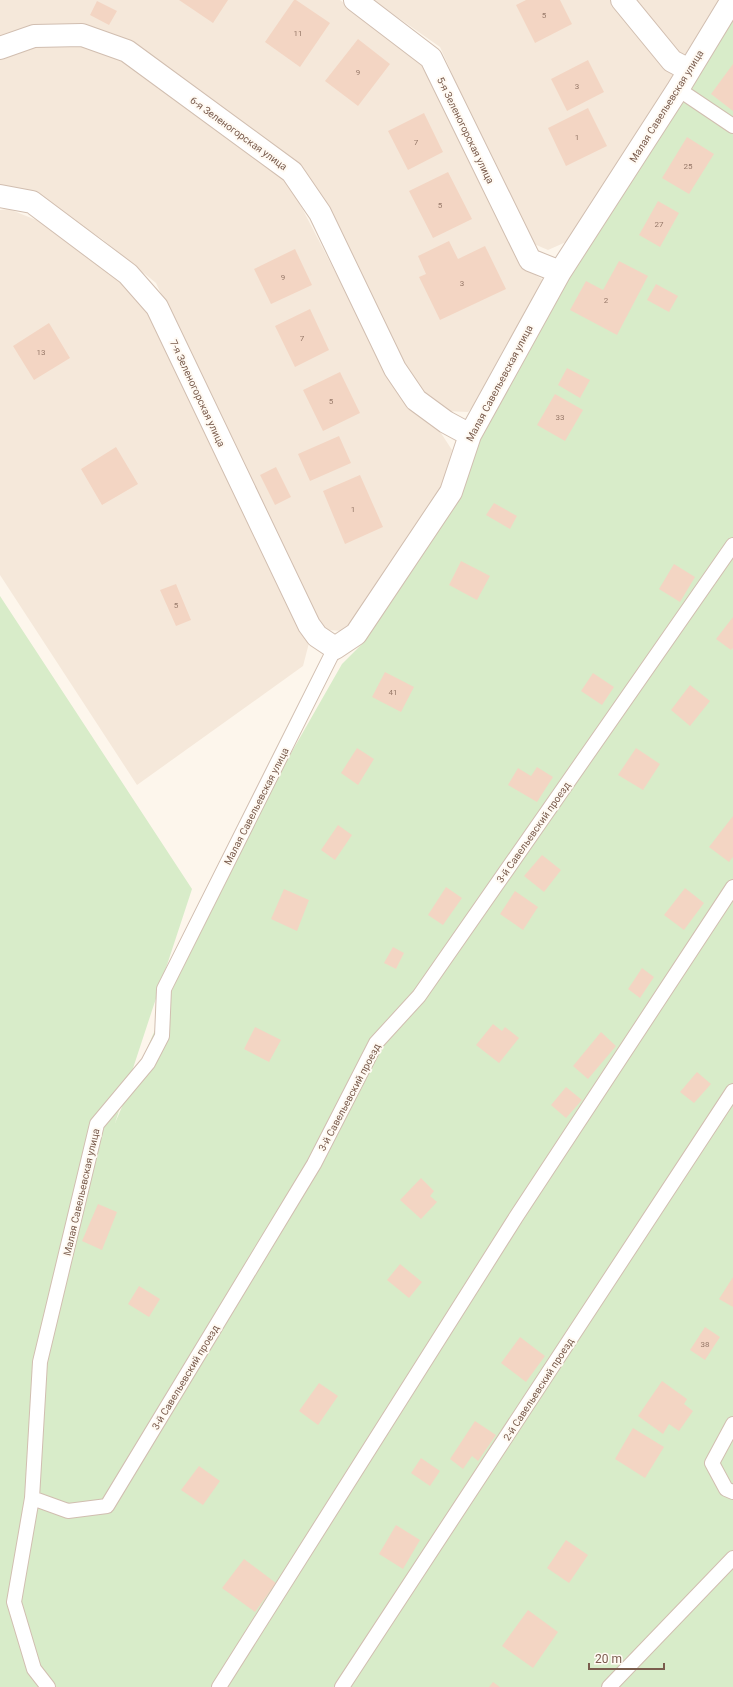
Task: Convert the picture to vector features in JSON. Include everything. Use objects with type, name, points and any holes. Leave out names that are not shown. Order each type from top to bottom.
[{"type":"street","name":"5-я Зеленогорская улица","points":[[355,0],[431,58],[530,260],[560,272]]},
{"type":"street","points":[[622,0],[672,61],[689,70]]},
{"type":"street","name":"Малая Савельевская улица","points":[[335,648],[356,634],[451,492],[470,435],[560,272],[678,89],[732,0]]},
{"type":"street","name":"6-я Зеленогорская улица","points":[[0,48],[34,36],[82,35],[127,51],[292,172],[320,213],[395,369],[416,400],[446,422],[470,435]]},
{"type":"street","name":"7-я Зеленогорская улица","points":[[0,196],[32,202],[128,274],[157,307],[308,625],[317,636],[335,648]]},
{"type":"lane","points":[[678,89],[733,126]]},
{"type":"lane","name":"3-й Савельевский проезд","points":[[32,1498],[68,1511],[107,1506],[314,1164],[376,1043],[419,996],[733,545]]},
{"type":"lane","name":"Малая Савельевская улица","points":[[48,1687],[34,1669],[14,1602],[32,1498],[40,1362],[97,1124],[148,1063],[162,1036],[164,988],[335,648]]},
{"type":"lane","points":[[220,1687],[516,1217],[733,887]]},
{"type":"lane","name":"2-й Савельевский проезд","points":[[342,1687],[733,1091]]},
{"type":"lane","points":[[733,1424],[712,1463],[726,1489],[733,1492]]},
{"type":"lane","points":[[609,1687],[733,1558]]},
{"type":"shaded area","points":[[0,0],[340,0],[424,63],[529,271],[542,279],[541,294],[480,399],[468,412],[445,411],[424,395],[397,357],[298,167],[124,42],[0,40]]},
{"type":"shaded area","points":[[373,0],[723,0],[566,242],[548,250],[534,244],[522,230],[440,47]]},
{"type":"shaded area","points":[[64,41],[118,58],[288,181],[388,374],[439,430],[452,450],[442,486],[355,623],[343,631],[328,630],[312,620],[156,283],[102,239],[37,196],[0,189],[0,55],[12,51]]},
{"type":"shaded area","points":[[9,209],[46,224],[133,292],[161,334],[309,643],[303,666],[137,785],[0,575],[0,210]]},
{"type":"green space","points":[[733,18],[733,1687],[0,1687],[0,596],[192,889],[115,1123],[222,874],[342,664],[365,641],[474,437],[559,290],[694,84]]},
{"type":"building","points":[[179,0],[228,0],[213,23]]},
{"type":"building","points":[[294,0],[330,23],[300,67],[265,42]]},
{"type":"building","points":[[526,0],[560,0],[572,24],[535,43],[516,5]]},
{"type":"building","points":[[97,1],[117,11],[109,25],[90,15]]},
{"type":"building","points":[[358,39],[390,64],[358,106],[325,81]]},
{"type":"building","points":[[588,60],[604,92],[567,111],[551,79]]},
{"type":"building","points":[[733,64],[733,111],[711,94]]},
{"type":"building","points":[[588,108],[607,146],[566,166],[548,128]]},
{"type":"building","points":[[424,113],[443,152],[408,170],[388,131]]},
{"type":"building","points":[[687,137],[714,154],[689,194],[662,178]]},
{"type":"building","points":[[448,172],[472,219],[433,238],[409,191]]},
{"type":"building","points":[[658,201],[679,213],[660,247],[639,235]]},
{"type":"building","points":[[449,241],[458,259],[485,246],[506,289],[440,320],[419,277],[426,274],[418,256]]},
{"type":"building","points":[[295,249],[312,285],[271,304],[254,269]]},
{"type":"building","points":[[619,261],[648,276],[617,335],[570,310],[586,281],[603,290]]},
{"type":"building","points":[[656,284],[678,296],[669,312],[647,300]]},
{"type":"building","points":[[310,309],[329,350],[295,367],[275,326]]},
{"type":"building","points":[[49,323],[70,358],[34,380],[13,346]]},
{"type":"building","points":[[567,368],[590,380],[580,398],[558,385]]},
{"type":"building","points":[[340,372],[360,413],[323,431],[303,390]]},
{"type":"building","points":[[555,394],[583,410],[565,441],[537,425]]},
{"type":"building","points":[[339,436],[351,463],[310,481],[298,454]]},
{"type":"building","points":[[116,447],[138,484],[102,505],[81,469]]},
{"type":"building","points":[[276,467],[291,497],[275,505],[260,475]]},
{"type":"building","points":[[360,475],[383,527],[345,544],[323,491]]},
{"type":"building","points":[[494,503],[517,516],[510,529],[486,515]]},
{"type":"building","points":[[461,561],[490,576],[477,600],[449,585]]},
{"type":"building","points":[[674,564],[695,577],[680,602],[659,589]]},
{"type":"building","points":[[176,584],[191,620],[176,626],[160,590]]},
{"type":"building","points":[[733,617],[733,648],[731,650],[716,639]]},
{"type":"building","points":[[385,672],[414,687],[401,712],[372,697]]},
{"type":"building","points":[[593,673],[614,687],[602,705],[581,691]]},
{"type":"building","points":[[690,685],[710,701],[690,726],[671,710]]},
{"type":"building","points":[[357,748],[374,759],[358,785],[341,773]]},
{"type":"building","points":[[636,748],[660,764],[643,790],[618,775]]},
{"type":"building","points":[[537,767],[553,777],[537,802],[508,785],[518,768],[531,776]]},
{"type":"building","points":[[733,816],[733,857],[729,862],[709,847]]},
{"type":"building","points":[[338,825],[352,835],[335,860],[321,850]]},
{"type":"building","points":[[542,855],[561,870],[544,892],[524,876]]},
{"type":"building","points":[[446,887],[462,898],[443,925],[428,915]]},
{"type":"building","points":[[685,888],[704,903],[684,930],[664,915]]},
{"type":"building","points":[[284,889],[309,900],[297,931],[271,919]]},
{"type":"building","points":[[515,891],[538,907],[523,930],[500,914]]},
{"type":"building","points":[[393,947],[404,953],[396,969],[384,963]]},
{"type":"building","points":[[642,968],[654,977],[640,998],[628,989]]},
{"type":"building","points":[[493,1024],[502,1031],[505,1027],[519,1038],[499,1063],[476,1045]]},
{"type":"building","points":[[255,1027],[281,1040],[269,1062],[244,1049]]},
{"type":"building","points":[[601,1032],[616,1046],[588,1079],[573,1066]]},
{"type":"building","points":[[697,1072],[711,1084],[694,1103],[680,1092]]},
{"type":"building","points":[[566,1087],[582,1100],[566,1118],[551,1105]]},
{"type":"building","points":[[421,1178],[434,1191],[430,1196],[437,1202],[421,1219],[400,1200]]},
{"type":"building","points":[[98,1204],[117,1212],[102,1250],[82,1241]]},
{"type":"building","points":[[400,1264],[422,1282],[409,1298],[387,1280]]},
{"type":"building","points":[[733,1277],[733,1307],[719,1299]]},
{"type":"building","points":[[139,1286],[160,1299],[149,1317],[128,1304]]},
{"type":"building","points":[[705,1327],[720,1337],[705,1360],[690,1350]]},
{"type":"building","points":[[520,1337],[545,1356],[526,1382],[501,1363]]},
{"type":"building","points":[[662,1381],[687,1399],[684,1404],[693,1411],[679,1431],[669,1424],[663,1434],[638,1416]]},
{"type":"building","points":[[319,1383],[338,1396],[318,1425],[299,1411]]},
{"type":"building","points":[[475,1421],[496,1435],[478,1461],[472,1456],[463,1469],[450,1459]]},
{"type":"building","points":[[633,1428],[664,1447],[645,1478],[615,1459]]},
{"type":"building","points":[[421,1458],[440,1471],[430,1486],[411,1473]]},
{"type":"building","points":[[199,1466],[220,1481],[203,1505],[181,1490]]},
{"type":"building","points":[[396,1525],[420,1540],[403,1569],[379,1554]]},
{"type":"building","points":[[566,1540],[588,1555],[569,1583],[547,1568]]},
{"type":"building","points":[[244,1559],[276,1583],[255,1612],[222,1588]]},
{"type":"building","points":[[528,1610],[558,1632],[533,1668],[502,1646]]},
{"type":"building","points":[[493,1682],[500,1687],[489,1687]]}]
